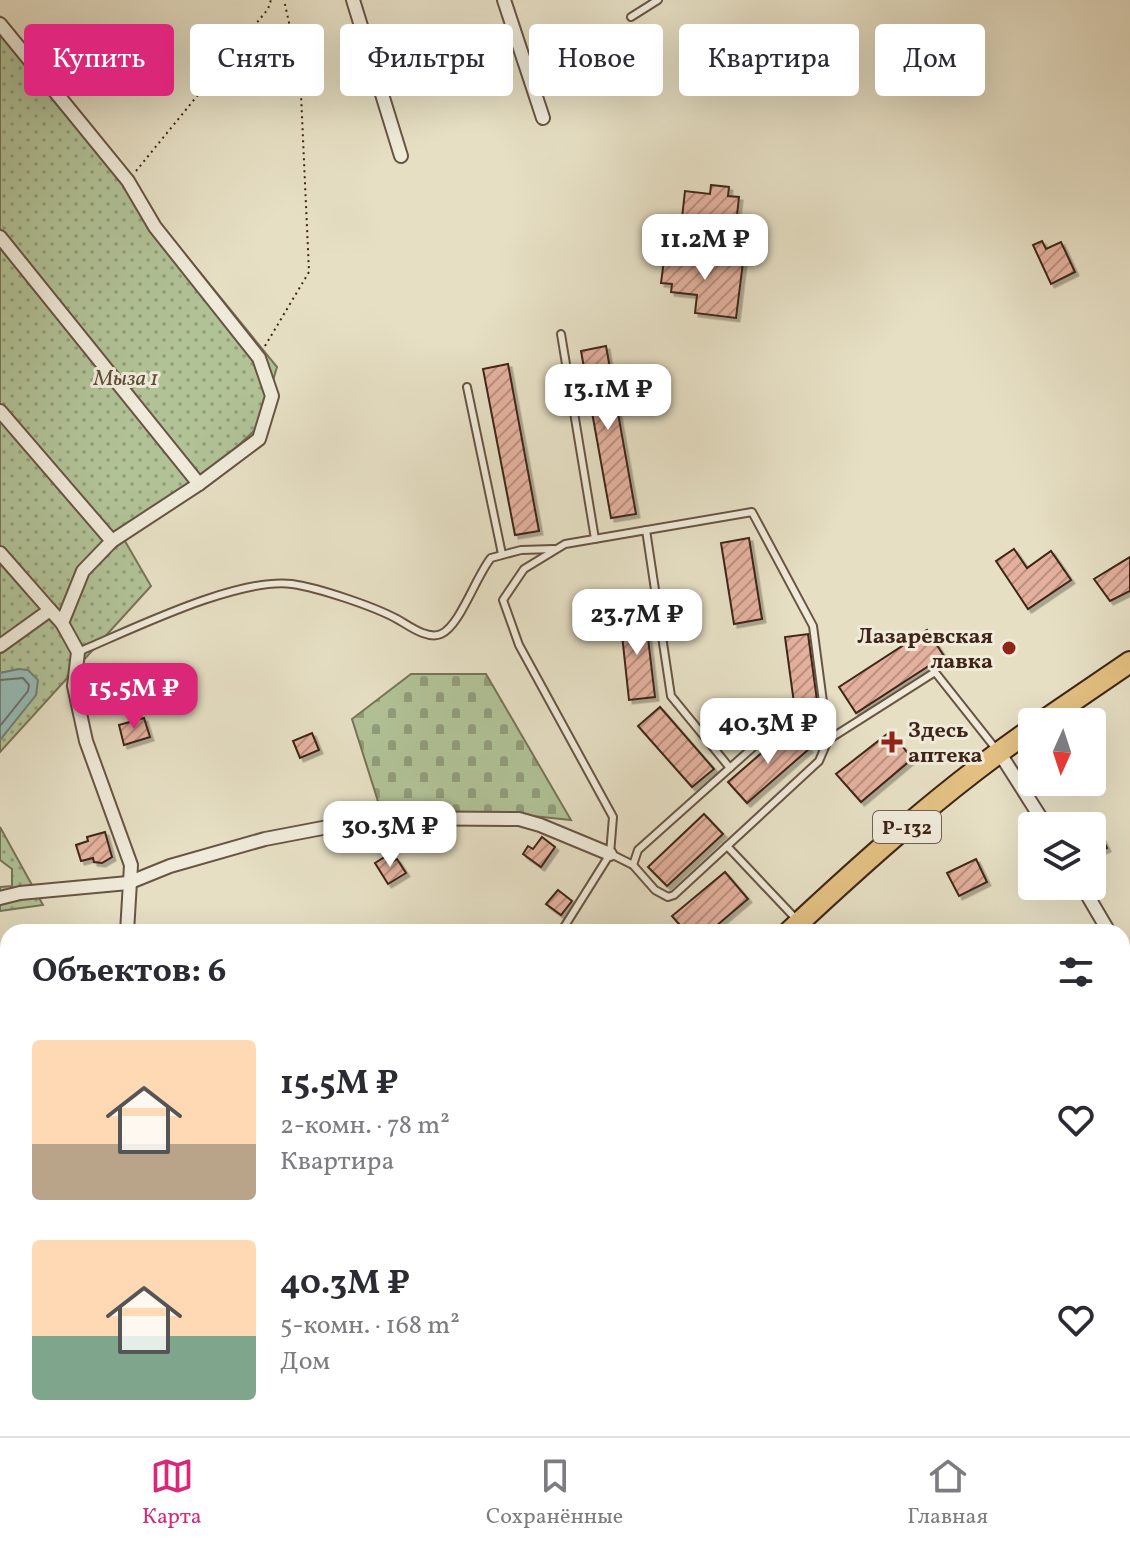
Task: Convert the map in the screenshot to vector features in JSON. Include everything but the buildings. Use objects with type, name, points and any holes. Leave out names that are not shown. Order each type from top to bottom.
[{"type":"main road","points":[[1063,708],[1130,662]]},
{"type":"main road","name":"Р-132","points":[[797,924],[863,862],[1018,739]]},
{"type":"street","points":[[353,0],[401,156]]},
{"type":"street","points":[[504,0],[543,118]]},
{"type":"street","points":[[0,24],[128,181],[155,227],[259,358],[272,396],[259,439],[199,484],[112,541],[83,571],[62,623]]},
{"type":"street","points":[[0,237],[199,484]]},
{"type":"street","points":[[0,411],[112,541]]},
{"type":"street","points":[[0,553],[62,623],[78,652],[74,686],[79,714],[131,865],[127,924]]},
{"type":"street","points":[[0,646],[50,610]]},
{"type":"street","points":[[999,752],[1037,812]]},
{"type":"street","points":[[0,898],[20,893],[128,883],[170,866],[265,839],[375,818],[519,819],[610,854]]},
{"type":"street","points":[[1090,900],[1104,924]]},
{"type":"lane","points":[[631,17],[658,0]]},
{"type":"lane","points":[[561,334],[595,539]]},
{"type":"lane","points":[[467,387],[502,554]]},
{"type":"lane","points":[[566,924],[610,854],[613,817],[519,645],[503,600],[524,569],[565,544],[752,512],[813,626],[828,740],[819,761],[682,888],[668,897],[655,890],[633,865],[610,854]]},
{"type":"lane","points":[[646,530],[671,696],[730,768]]},
{"type":"lane","points":[[78,652],[212,598],[282,584],[311,589],[373,609],[425,634],[437,636],[453,623],[491,558],[521,550],[557,549]]},
{"type":"lane","points":[[828,740],[935,672],[999,752]]},
{"type":"lane","points":[[633,865],[638,850],[779,724],[827,727]]},
{"type":"lane","points":[[727,846],[792,924]]},
{"type":"path","points":[[128,181],[268,9],[271,0]]},
{"type":"path","points":[[259,358],[309,272],[300,72],[284,0]]},
{"type":"green space","name":"Мыза 1","points":[[0,16],[24,56],[24,96],[57,96],[277,367],[260,425],[206,476],[118,529],[151,586],[0,752],[0,740],[35,695],[19,669],[0,673]]},
{"type":"green space","points":[[411,674],[486,674],[571,820],[523,815],[382,814],[352,719]]},
{"type":"green space","points":[[0,827],[43,905],[0,911],[0,887],[12,886],[12,869],[0,860]]},
{"type":"water","points":[[28,670],[38,680],[36,695],[0,740],[0,673]]},
{"type":"place","name":"Лазаревская лавка","points":[[1009,648]]},
{"type":"place","name":"Здесь аптека","points":[[892,742]]}]
